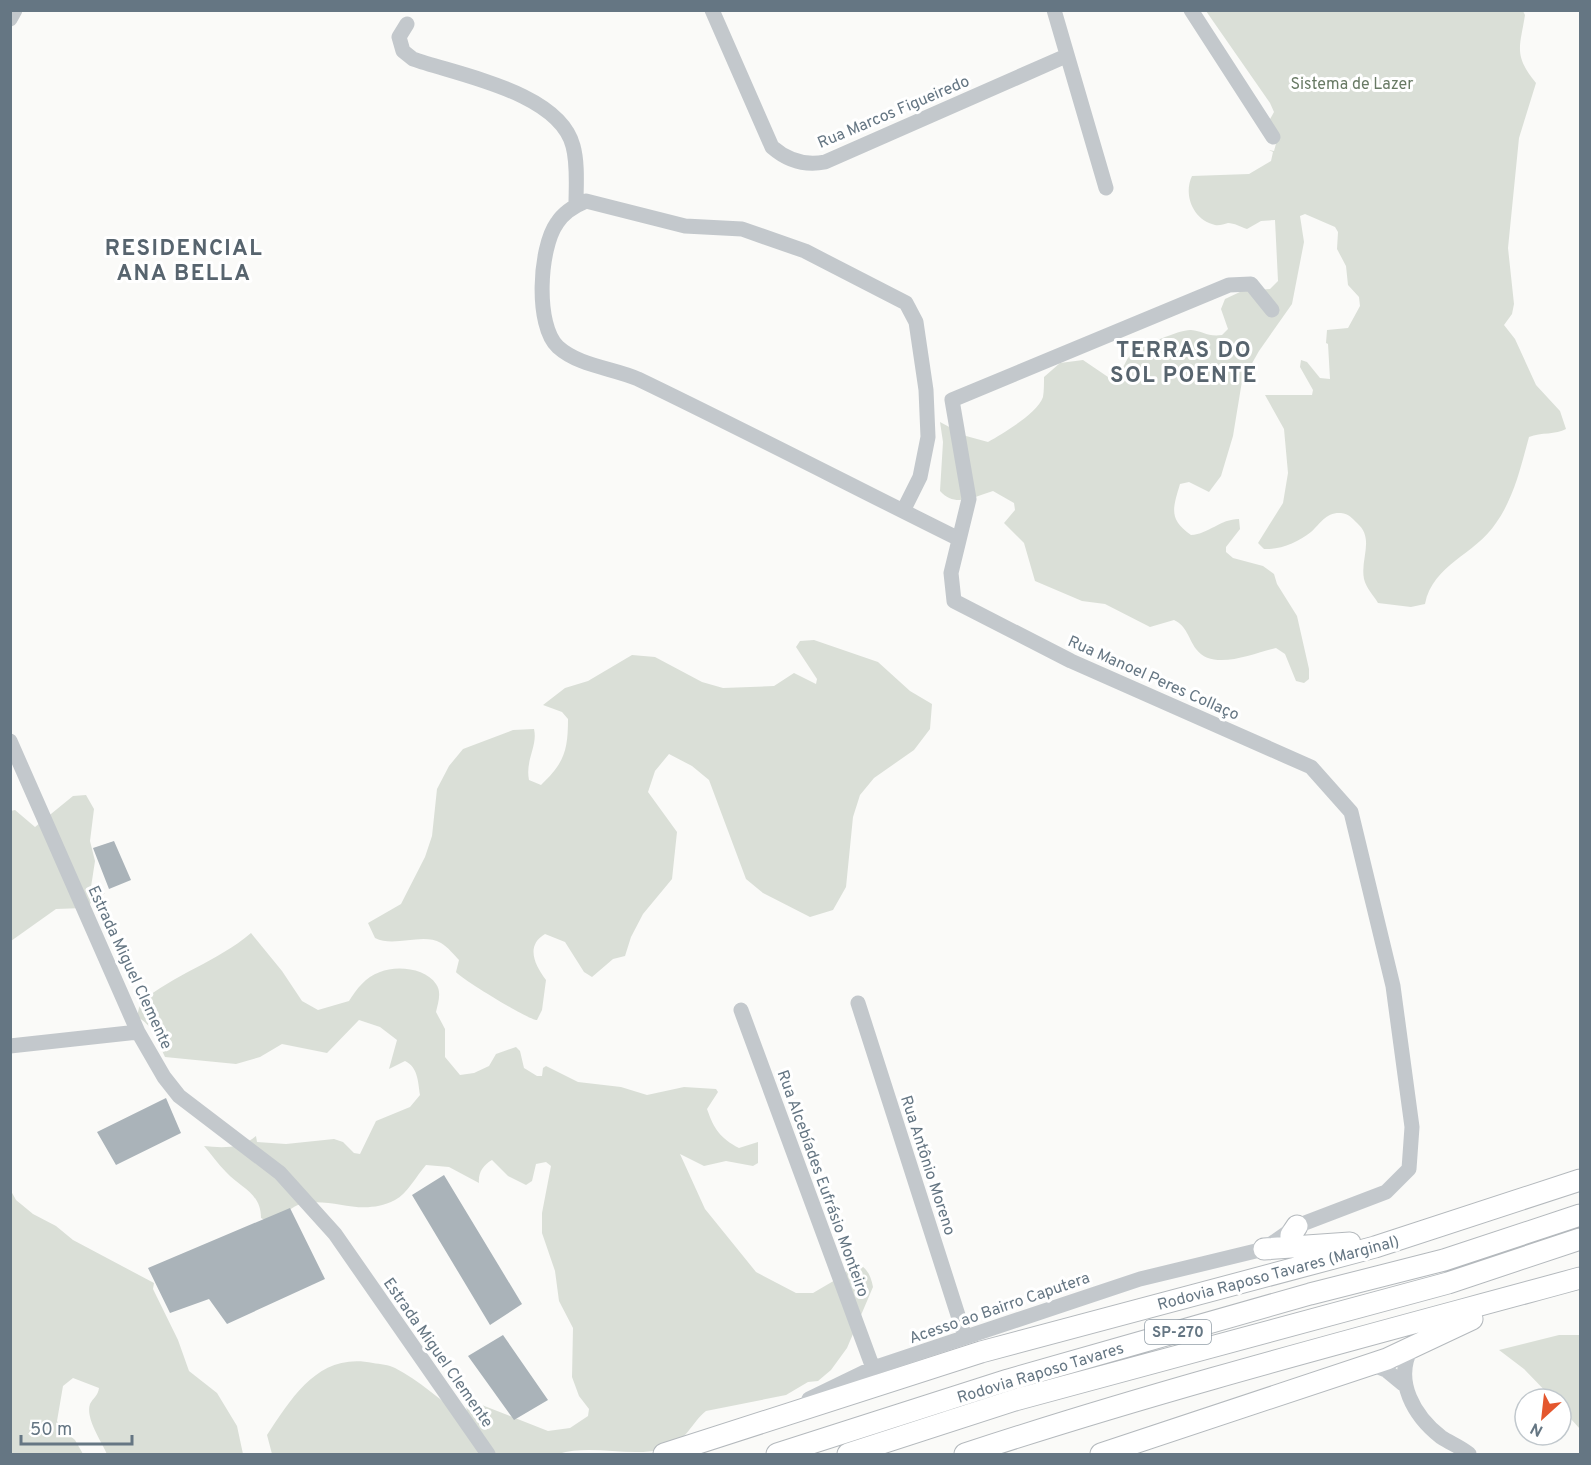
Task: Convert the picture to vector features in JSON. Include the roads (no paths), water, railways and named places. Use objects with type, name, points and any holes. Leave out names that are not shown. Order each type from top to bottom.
[{"type":"highway","name":"Rodovia Raposo Tavares (Marginal)","points":[[664,1455],[981,1352],[1393,1241],[1581,1180]]},
{"type":"highway","name":"Rodovia Raposo Tavares","points":[[777,1455],[1008,1380],[1310,1294],[1444,1260],[1581,1215]]},
{"type":"highway","points":[[1297,1226],[1290,1240],[1299,1247]]},
{"type":"highway","name":"Rodovia Raposo Tavares","points":[[848,1455],[1015,1400],[1448,1283],[1581,1239]]},
{"type":"highway","points":[[1264,1249],[1393,1241]]},
{"type":"highway","points":[[1101,1455],[1371,1364],[1411,1349],[1466,1322],[1581,1278]]},
{"type":"highway","points":[[966,1455],[1083,1417],[1581,1278]]},
{"type":"street","points":[[10,19],[15,10]]},
{"type":"street","name":"Rua Marcos Figueiredo","points":[[712,10],[772,147],[789,158],[809,164],[825,162],[1066,56]]},
{"type":"street","points":[[1054,10],[1106,188]]},
{"type":"street","points":[[1191,10],[1274,137]]},
{"type":"street","points":[[407,24],[399,37],[403,51],[413,59],[508,90],[555,116],[573,146],[576,205]]},
{"type":"street","points":[[903,511],[920,477],[928,436],[926,390],[916,322],[906,303],[805,251],[742,229],[685,226],[586,201],[576,205],[556,224],[548,239],[544,256],[545,325],[551,341],[578,359],[635,378],[959,539]]},
{"type":"street","name":"Rua Manoel Peres Collaço","points":[[1264,1249],[1297,1226],[1386,1192],[1410,1169],[1412,1127],[1393,986],[1351,812],[1311,767],[1071,661],[954,601],[951,573],[969,498],[952,400],[1229,285],[1251,284],[1272,310]]},
{"type":"street","name":"Estrada Miguel Clemente","points":[[10,741],[138,1032],[164,1077],[179,1096],[280,1173],[335,1234],[488,1455]]},
{"type":"street","name":"Rua Antônio Moreno","points":[[858,1003],[965,1337]]},
{"type":"street","name":"Rua Alcebíades Eufrásio Monteiro","points":[[741,1010],[873,1368]]},
{"type":"street","points":[[10,1046],[138,1032]]},
{"type":"street","name":"Acesso ao Bairro Caputera","points":[[755,1426],[873,1368],[1140,1279],[1264,1249]]},
{"type":"street","points":[[1403,1384],[1404,1361],[1411,1349]]},
{"type":"street","points":[[1371,1364],[1386,1370],[1403,1384],[1415,1408],[1440,1436],[1469,1455]]},
{"type":"district","name":"RESIDENCIAL ANA BELLA","points":[[184,260]]},
{"type":"district","name":"TERRAS DO SOL POENTE","points":[[1184,362]]},
{"type":"park label","name":"Sistema de Lazer","points":[[1352,83]]}]
